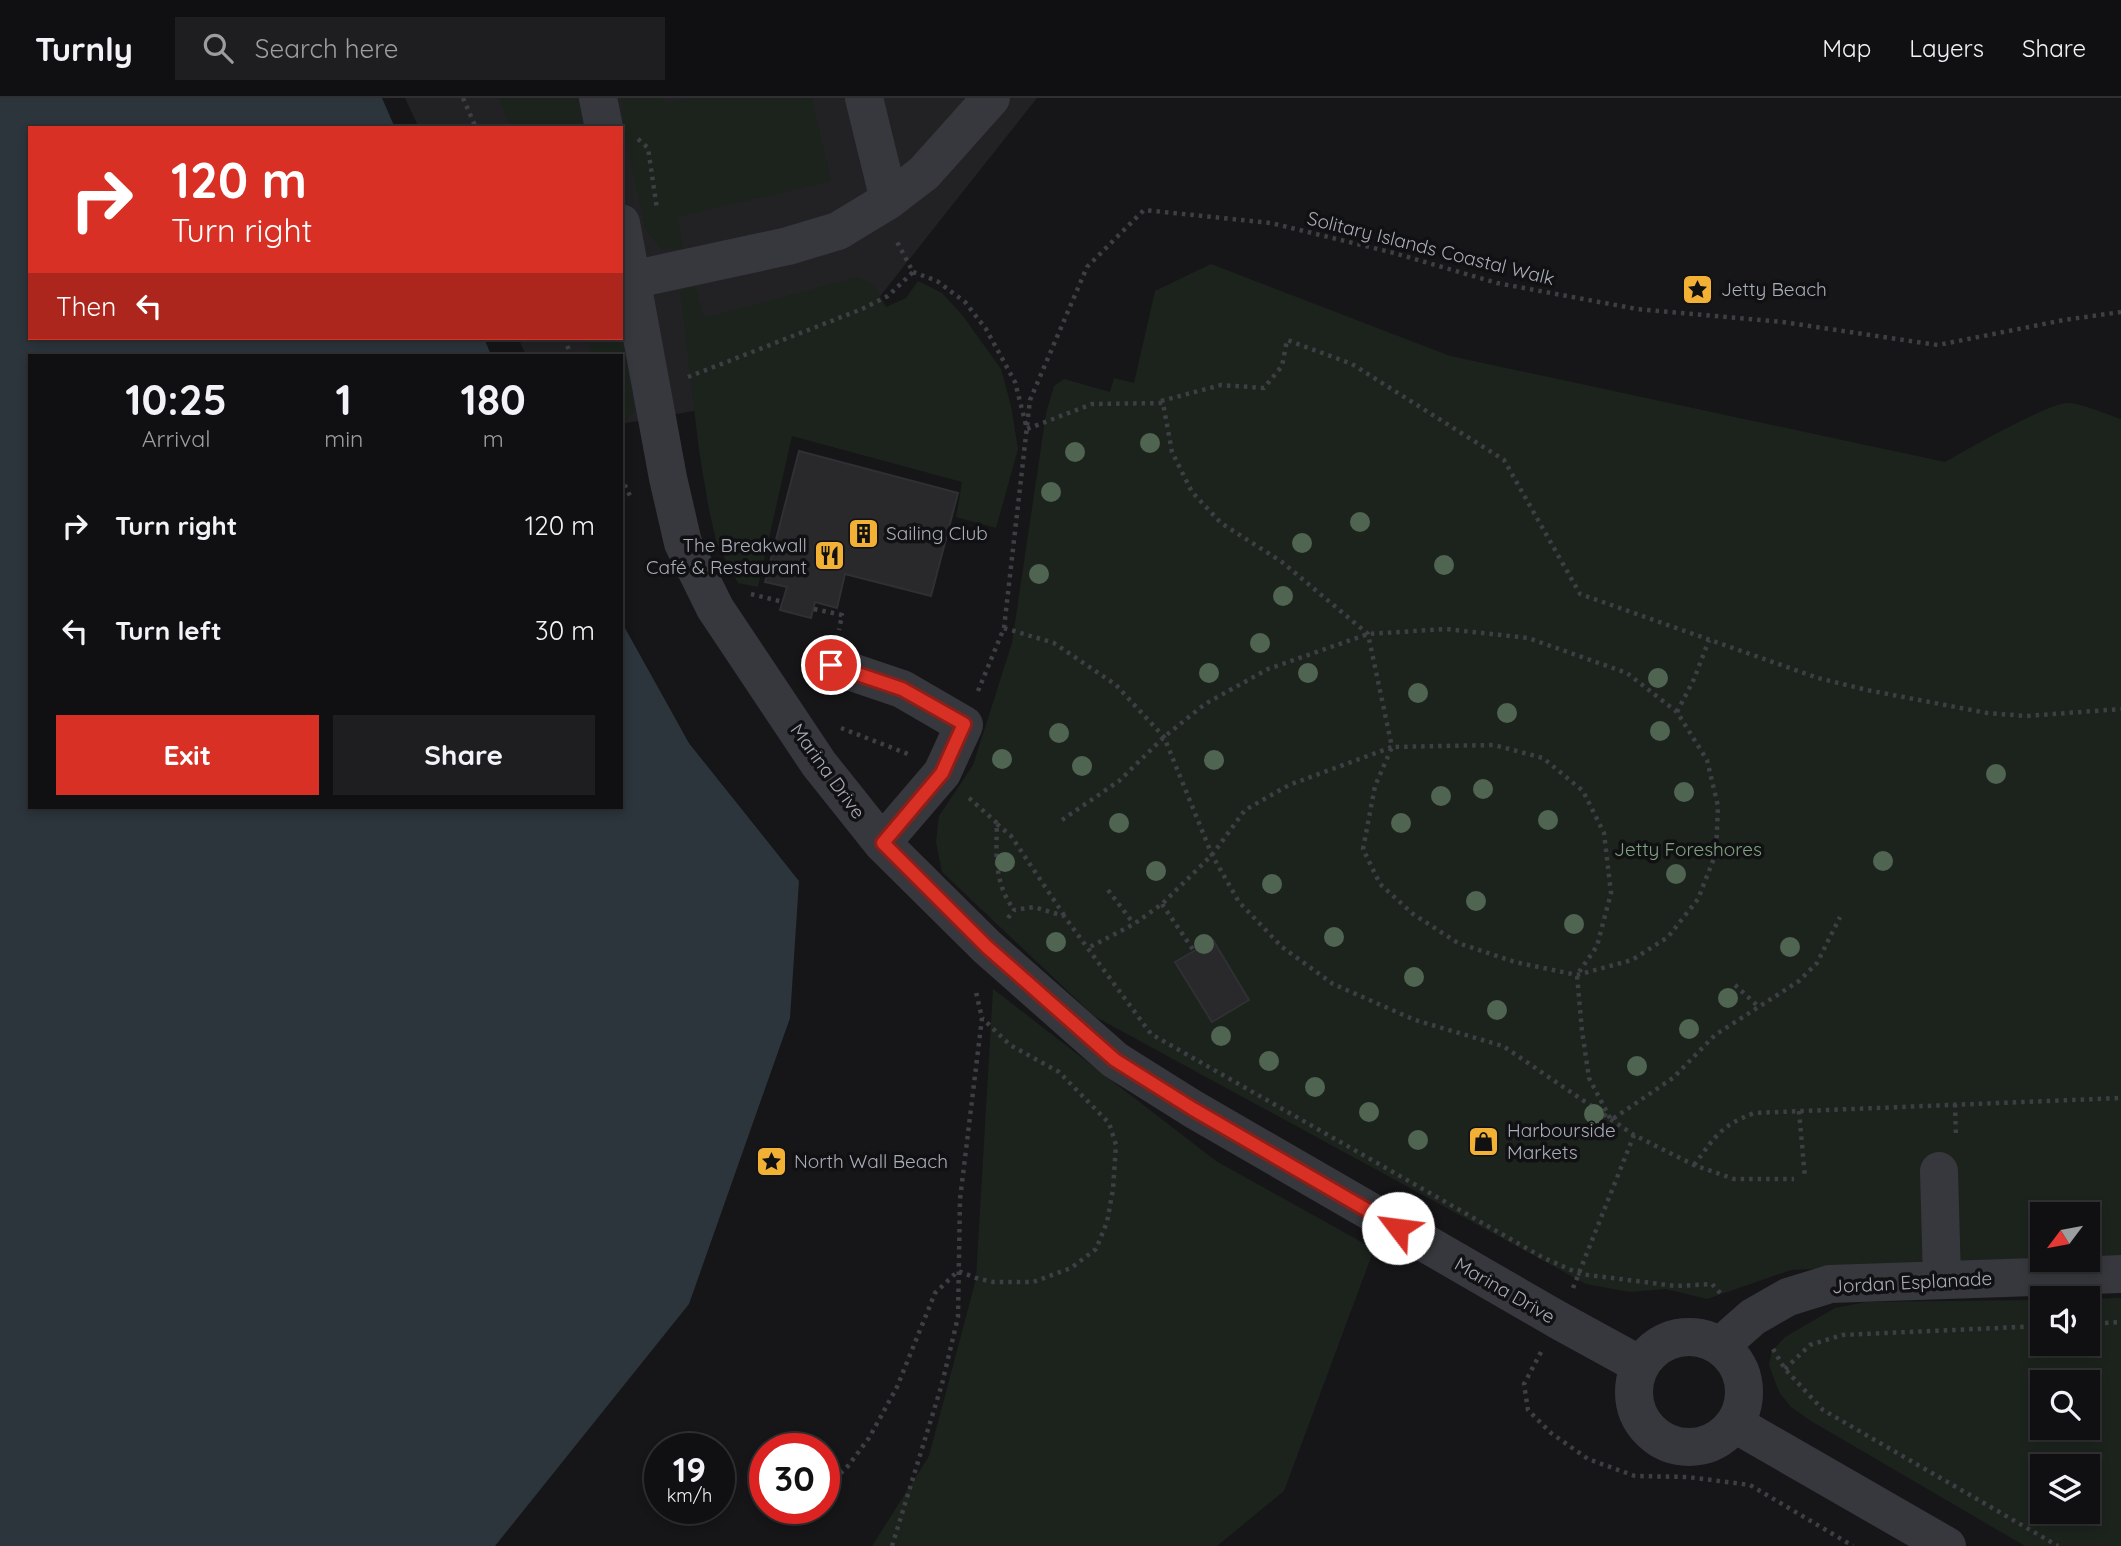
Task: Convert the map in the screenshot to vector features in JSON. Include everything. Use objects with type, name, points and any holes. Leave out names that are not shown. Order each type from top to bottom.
[{"type":"street","points":[[598,98],[604,126]]},
{"type":"street","points":[[864,98],[889,200]]},
{"type":"street","points":[[631,280],[788,246],[838,232],[889,200],[924,173],[991,98]]},
{"type":"street","name":"Marina Drive","points":[[623,234],[668,478],[683,543],[715,608],[819,764],[883,843],[987,947],[1115,1060],[1193,1109],[1640,1365]]},
{"type":"street","points":[[831,665],[902,689],[964,724],[942,773],[883,843]]},
{"type":"street","points":[[1939,1171],[1942,1279]]},
{"type":"street","name":"Jordan Esplanade","points":[[1720,1346],[1753,1317],[1788,1297],[1830,1284],[2121,1273]]},
{"type":"street","points":[[1685,1336],[1720,1346],[1732,1358],[1741,1373],[1744,1391],[1742,1408],[1735,1424],[1722,1437],[1705,1446],[1686,1448],[1668,1444],[1651,1434],[1640,1419],[1634,1401],[1634,1382],[1640,1365],[1651,1350],[1667,1340],[1685,1336]]},
{"type":"street","points":[[1735,1424],[1947,1546]]},
{"type":"path","points":[[463,98],[475,126]]},
{"type":"path","name":"Solitary Islands Coastal Walk","points":[[1027,429],[1030,400],[1087,267],[1144,210],[1271,223],[1394,253],[1497,283],[1637,309],[1782,322],[1938,345],[2064,320],[2121,312]]},
{"type":"path","points":[[904,256],[913,272],[936,281],[965,302],[986,329],[1015,382],[1027,429],[1004,628],[964,724]]},
{"type":"path","points":[[684,378],[862,309],[888,296],[913,272]]},
{"type":"path","points":[[1153,403],[1221,385],[1264,388],[1282,366],[1287,340],[1352,365],[1504,460],[1580,594],[1818,678],[1867,690],[1987,713],[2026,716],[2121,709]]},
{"type":"path","points":[[1027,429],[1092,404],[1163,402],[1172,453],[1192,492],[1221,523],[1282,562],[1368,634],[1392,747],[1375,786],[1363,849],[1380,884],[1413,914],[1458,943],[1515,962],[1577,975],[1632,960],[1668,937],[1698,900],[1716,853],[1718,806],[1707,760],[1677,712],[1627,673],[1528,638],[1446,629],[1368,634],[1268,669],[1205,704],[1164,737],[1119,781],[1062,820]]},
{"type":"path","points":[[748,594],[783,602]]},
{"type":"path","points":[[814,609],[835,614]]},
{"type":"path","points":[[1004,628],[1054,643],[1116,685],[1164,737],[1212,855],[1239,902],[1282,947],[1334,984],[1415,1020],[1503,1045],[1634,1135],[1694,1165],[1734,1179],[1794,1179]]},
{"type":"path","points":[[1677,712],[1694,679],[1709,640]]},
{"type":"path","points":[[1088,948],[1133,924],[1162,904],[1212,855],[1245,810],[1289,785],[1392,747],[1494,745],[1543,758],[1583,791],[1604,832],[1611,893],[1597,946],[1577,975],[1589,1078],[1611,1120]]},
{"type":"path","points":[[997,823],[1011,836],[1064,916],[1150,1034],[1542,1257],[1580,1274],[1676,1286],[1712,1284],[1717,1291],[1753,1317],[1785,1369],[1823,1409],[2059,1546]]},
{"type":"path","points":[[1108,890],[1133,924]]},
{"type":"path","points":[[1162,904],[1194,951]]},
{"type":"path","points":[[1014,909],[1034,907],[1064,916]]},
{"type":"path","points":[[1611,1120],[1673,1078],[1715,1035],[1800,981],[1817,963],[1840,917]]},
{"type":"path","points":[[892,1546],[942,1384],[958,1317],[960,1199],[982,1018],[973,981]]},
{"type":"path","points":[[1735,985],[1760,1008]]},
{"type":"path","points":[[958,1271],[976,1279],[993,1282],[1033,1282],[1071,1268],[1096,1249],[1107,1222],[1113,1189],[1116,1145],[1110,1123],[1059,1072],[1010,1045],[982,1018]]},
{"type":"path","points":[[1694,1165],[1730,1122],[1754,1113],[2121,1098]]},
{"type":"path","points":[[1799,1111],[1805,1178]]},
{"type":"path","points":[[1580,1274],[1634,1135]]},
{"type":"path","points":[[840,1474],[869,1438],[897,1387],[935,1293],[958,1271]]},
{"type":"path","points":[[1558,1320],[1524,1384],[1528,1410],[1551,1433],[1588,1460],[1635,1476],[1688,1477],[1750,1485],[1853,1546]]},
{"type":"path","points":[[2100,1323],[2121,1322]]},
{"type":"path","points":[[1785,1369],[1810,1345],[1842,1335],[2030,1327]]},
{"type":"shaded area","points":[[0,98],[382,98],[394,126],[28,126],[28,340],[485,340],[491,354],[28,354],[28,809],[623,809],[623,625],[689,743],[799,881],[790,1018],[689,1304],[495,1546],[0,1546]]},
{"type":"shaded area","points":[[405,98],[1037,98],[805,391],[623,424],[623,354],[526,354],[519,340],[623,340],[623,126],[418,126]]},
{"type":"green space","points":[[499,98],[578,98],[583,126],[509,126]]},
{"type":"green space","points":[[621,98],[662,98],[666,103],[689,98],[812,98],[831,181],[677,217],[684,249],[661,249],[645,229],[624,131]]},
{"type":"green space","name":"Jetty Foreshores","points":[[1211,264],[1450,356],[1945,462],[2007,428],[2058,405],[2080,405],[2121,419],[2121,1255],[2100,1256],[2100,1202],[2030,1202],[2030,1259],[1791,1270],[1707,1299],[1666,1289],[1630,1292],[1586,1284],[1094,1016],[942,872],[936,842],[939,816],[973,765],[1012,643],[1046,414],[1054,386],[1064,379],[1110,392],[1114,378],[1134,383],[1155,291]]},
{"type":"green space","points":[[858,277],[874,285],[886,307],[906,298],[918,281],[942,293],[963,316],[1001,369],[1018,449],[996,528],[956,517],[962,482],[792,436],[758,587],[738,583],[717,544],[709,510],[680,291],[695,286],[704,318]]},
{"type":"green space","points":[[587,340],[622,340],[635,411],[623,423],[623,354],[592,354]]},
{"type":"green space","points":[[993,989],[1216,1161],[1374,1249],[1284,1491],[1217,1546],[872,1546],[929,1456],[976,1279]]},
{"type":"green space","points":[[2121,1298],[2121,1546],[2025,1546],[1791,1407],[1779,1392],[1769,1365],[1772,1351],[1785,1337],[1835,1308],[1866,1302],[2030,1300],[2030,1356],[2100,1356],[2100,1299]]},
{"type":"pier","points":[[623,619],[692,741],[802,878],[802,884],[689,743]]},
{"type":"building","name":"Sailing Club","points":[[799,451],[958,493],[931,596],[845,574],[837,608],[815,602],[811,618],[780,610],[787,587],[765,582]]},
{"type":"building","points":[[1213,940],[1249,1000],[1212,1022],[1175,962]]},
{"type":"place","name":"Jetty Beach","points":[[1698,289]]},
{"type":"place","name":"Sailing Club","points":[[863,533]]},
{"type":"place","name":"The Breakwall Café & Restaurant","points":[[830,556]]},
{"type":"place","name":"Harbourside Markets","points":[[1484,1141]]},
{"type":"place","name":"North Wall Beach","points":[[771,1161]]},
{"type":"route","points":[[831,665],[902,689],[964,724],[942,773],[883,843],[987,947],[1115,1060],[1193,1109],[1398,1228]]}]
